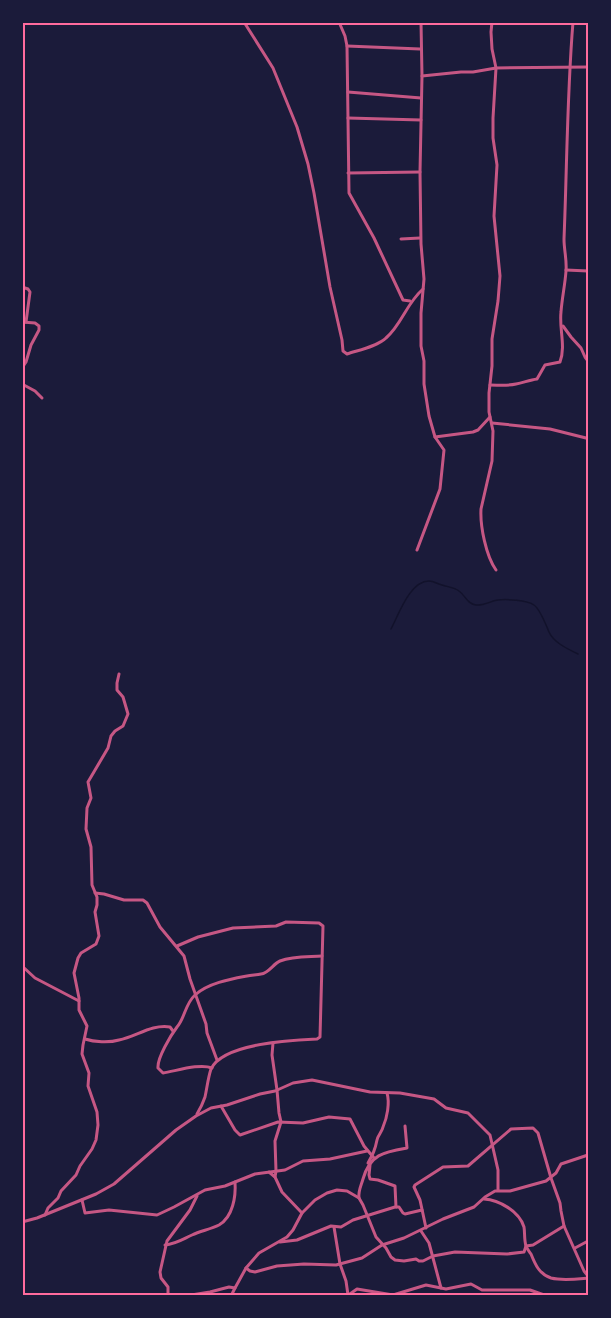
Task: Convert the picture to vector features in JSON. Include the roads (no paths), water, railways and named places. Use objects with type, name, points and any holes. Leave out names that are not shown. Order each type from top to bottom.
[{"type":"street","points":[[244,22],[273,68],[300,136],[314,193],[343,351],[347,354],[385,339],[393,331],[410,301],[423,289]]},
{"type":"street","points":[[339,22],[347,45],[348,187],[351,198],[374,237],[403,300],[410,301]]},
{"type":"street","points":[[417,550],[440,489],[444,450],[435,437],[429,416],[423,378],[424,361],[421,341],[424,272],[420,172],[421,22]]},
{"type":"street","points":[[492,22],[490,32],[496,68],[493,118],[496,165],[494,216],[500,276],[492,339],[490,385],[492,461],[481,516],[484,539],[495,570]]},
{"type":"street","points":[[490,385],[516,384],[537,379],[545,365],[560,362],[562,358],[560,314],[566,270],[564,243],[569,67],[573,22]]},
{"type":"street","points":[[347,45],[421,49]]},
{"type":"street","points":[[422,76],[496,68],[588,67]]},
{"type":"street","points":[[348,92],[421,98]]},
{"type":"street","points":[[348,118],[421,120]]},
{"type":"street","points":[[348,173],[420,172]]},
{"type":"street","points":[[401,240],[421,238]]},
{"type":"street","points":[[566,270],[588,271]]},
{"type":"street","points":[[22,286],[28,288],[30,292],[24,322],[35,323],[39,326],[22,368]]},
{"type":"street","points":[[562,324],[588,361]]},
{"type":"street","points":[[22,384],[42,398]]},
{"type":"street","points":[[435,437],[474,432],[490,417]]},
{"type":"street","points":[[492,423],[550,429],[586,438]]},
{"type":"street","points":[[45,1215],[48,1208],[76,1175],[96,1140],[97,1112],[88,1086],[90,1076],[88,1068],[82,1056],[87,1026],[78,1007],[74,973],[78,958],[84,950],[99,940],[95,912],[97,897],[92,885],[91,847],[86,829],[87,808],[91,798],[88,782],[108,748],[112,735],[123,726],[128,714],[123,697],[117,690],[119,674]]},
{"type":"street","points":[[95,893],[124,900],[145,901],[160,927],[184,956],[217,1060]]},
{"type":"street","points":[[177,946],[213,932],[233,928],[276,926],[286,922],[319,923],[322,926],[320,1037],[236,1050],[217,1060],[212,1068],[205,1097],[196,1116]]},
{"type":"street","points":[[212,1068],[206,1066],[163,1073],[158,1067],[173,1031],[180,1024],[188,1003],[195,995],[208,987],[229,980],[262,974],[283,960],[322,956]]},
{"type":"street","points":[[22,966],[34,978],[79,1001]]},
{"type":"street","points":[[85,1039],[94,1042],[118,1041],[144,1030],[164,1026],[170,1027],[173,1031]]},
{"type":"street","points":[[273,1043],[272,1055],[281,1122],[275,1141],[275,1177]]},
{"type":"street","points":[[22,1222],[82,1200],[114,1184],[176,1130],[212,1108],[277,1090],[297,1082],[316,1080],[370,1092],[400,1093],[434,1099],[446,1108],[466,1112],[491,1137],[498,1170],[498,1190]]},
{"type":"street","points":[[387,1093],[385,1121],[376,1139],[370,1166],[370,1179],[395,1186],[396,1207]]},
{"type":"street","points":[[221,1106],[240,1135],[281,1122],[303,1123],[329,1117],[350,1119],[367,1151],[373,1157]]},
{"type":"street","points":[[405,1126],[407,1148],[373,1157],[358,1192],[373,1233],[391,1257],[399,1261],[416,1259],[423,1261],[433,1256],[455,1252],[518,1254],[525,1252],[524,1227],[519,1219],[507,1208],[491,1200],[483,1199]]},
{"type":"street","points":[[426,1228],[415,1185],[443,1167],[470,1165],[511,1129],[533,1128],[537,1132],[561,1203],[564,1226],[588,1277],[551,1278],[533,1263],[526,1246]]},
{"type":"street","points":[[82,1200],[85,1213],[109,1210],[157,1215],[205,1190],[225,1186],[255,1173],[287,1169],[303,1161],[328,1159],[367,1151]]},
{"type":"street","points":[[246,1268],[255,1272],[298,1264],[340,1264],[362,1258],[382,1245],[421,1231],[443,1219],[474,1207],[495,1191],[510,1191],[546,1181],[561,1164],[588,1155]]},
{"type":"street","points":[[269,1172],[275,1177],[280,1189],[302,1213]]},
{"type":"street","points":[[165,1245],[173,1244],[222,1223],[234,1200],[235,1181]]},
{"type":"street","points":[[231,1296],[246,1268],[259,1253],[286,1237],[293,1230],[302,1213],[315,1200],[332,1191],[342,1190],[359,1198]]},
{"type":"street","points":[[352,1194],[358,1192]]},
{"type":"street","points":[[168,1296],[168,1287],[161,1278],[160,1272],[165,1245],[193,1206],[198,1195]]},
{"type":"street","points":[[278,1243],[297,1240],[329,1227],[341,1227],[353,1220],[396,1207],[399,1207],[402,1214],[422,1210]]},
{"type":"street","points":[[526,1246],[533,1245],[564,1226]]},
{"type":"street","points":[[334,1227],[348,1295]]},
{"type":"street","points":[[421,1231],[429,1243],[441,1288]]},
{"type":"street","points":[[575,1248],[588,1242]]},
{"type":"street","points":[[348,1295],[354,1290],[361,1289],[393,1295],[426,1286],[450,1288],[471,1284],[482,1290],[530,1290],[547,1296]]},
{"type":"street","points":[[185,1296],[229,1287],[235,1288]]},
{"type":"street","points":[[361,1289],[366,1296]]},
{"type":"waterway","points":[[391,629],[411,592],[422,582],[431,581],[457,590],[470,603],[476,605],[502,600],[531,603],[543,617],[554,639],[578,654]]}]
